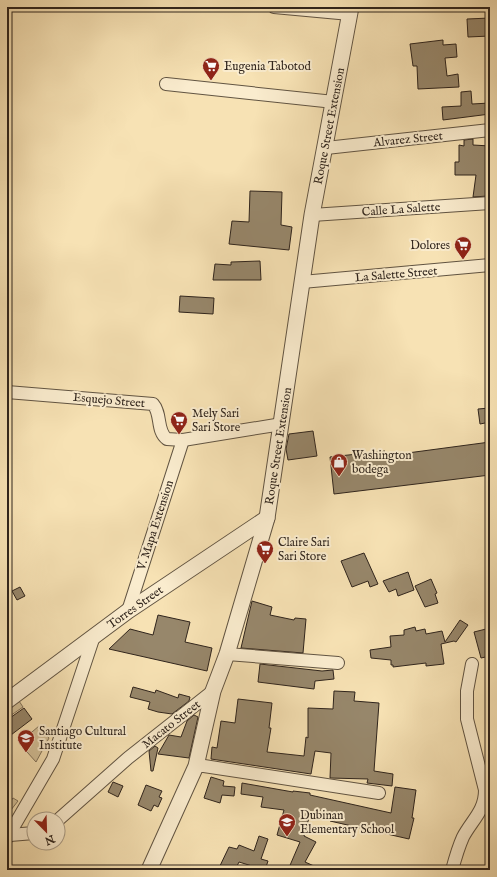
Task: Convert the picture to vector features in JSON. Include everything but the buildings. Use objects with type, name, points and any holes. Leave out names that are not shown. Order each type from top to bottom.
[{"type":"street","points":[[274,7],[350,11]]},
{"type":"street","name":"Roque Street Extension","points":[[149,870],[196,766],[213,691],[227,654],[267,518],[312,215],[326,148],[350,11]]},
{"type":"street","points":[[166,84],[334,102]]},
{"type":"street","name":"Alvarez Street","points":[[326,148],[490,130]]},
{"type":"street","name":"Calle La Salette","points":[[312,215],[490,203]]},
{"type":"street","name":"La Salette Street","points":[[302,282],[490,265]]},
{"type":"street","name":"Esquejo Street","points":[[7,392],[153,404],[157,410],[160,430],[165,438],[183,440],[282,424]]},
{"type":"street","name":"V. Mapa Extension","points":[[128,611],[183,440]]},
{"type":"street","name":"Torres Street","points":[[7,701],[128,611],[267,518]]},
{"type":"street","points":[[9,837],[52,759],[94,636]]},
{"type":"street","points":[[227,654],[338,663]]},
{"type":"street","points":[[452,870],[463,837],[482,810],[485,800],[485,790],[467,719],[467,691],[472,664]]},
{"type":"street","name":"Macato Street","points":[[66,813],[128,758],[213,691]]},
{"type":"street","points":[[196,766],[379,793]]},
{"type":"street","points":[[9,837],[26,834]]},
{"type":"shaded area","points":[[19,701],[23,707],[7,718],[7,710]]},
{"type":"shaded area","points":[[39,726],[49,738],[36,762],[19,743]]},
{"type":"shaded area","points":[[13,798],[18,801],[7,815],[7,806]]},
{"type":"place","name":"Eugenia Tabotod","points":[[211,81]]},
{"type":"place","name":"Dolores","points":[[463,260]]},
{"type":"place","name":"Mely Sari Sari Store","points":[[179,435]]},
{"type":"place","name":"Washington bodega","points":[[339,477]]},
{"type":"place","name":"Claire Sari Sari Store","points":[[265,564]]},
{"type":"place","name":"Santiago Cultural Institute","points":[[26,753]]},
{"type":"place","name":"Dubinan Elementary School","points":[[287,837]]}]
